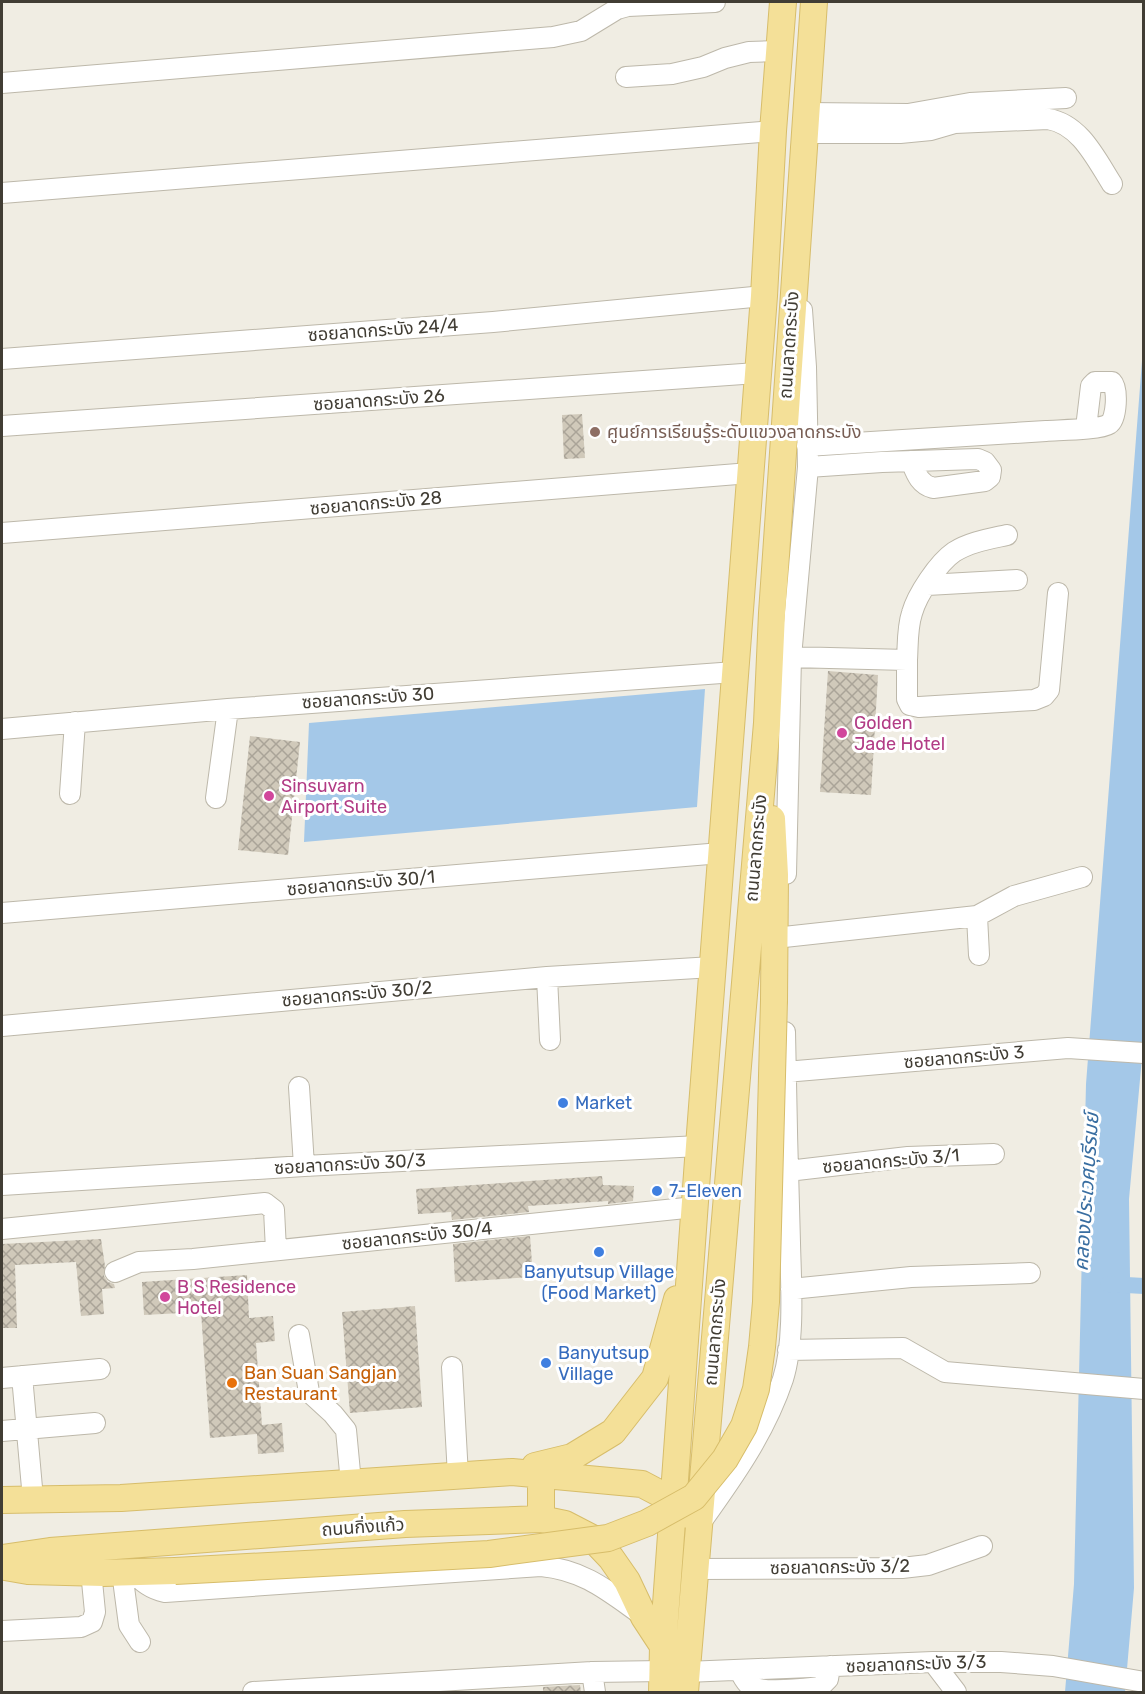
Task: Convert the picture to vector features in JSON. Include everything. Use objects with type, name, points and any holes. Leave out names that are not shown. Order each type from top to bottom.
[{"type":"main road","name":"ถนนลาดกระบัง","points":[[672,1675],[674,1501],[764,296],[783,2]]},
{"type":"main road","name":"ถนนลาดกระบัง","points":[[672,1675],[695,1569],[767,723],[796,242],[814,2]]},
{"type":"main road","points":[[771,170],[801,170]]},
{"type":"main road","points":[[2,1566],[28,1571],[175,1571],[489,1554],[608,1538],[647,1523],[694,1497],[725,1459],[744,1426],[756,1389],[766,1302],[775,875],[767,723]]},
{"type":"main road","points":[[2,1500],[121,1498],[512,1472],[572,1457],[613,1432],[655,1378],[692,1246]]},
{"type":"main road","points":[[512,1472],[642,1484],[674,1501],[698,1534]]},
{"type":"main road","points":[[541,1475],[541,1519]]},
{"type":"main road","points":[[2,1518],[121,1498]]},
{"type":"main road","name":"ถนนกิ่งแก้ว","points":[[2,1558],[50,1551],[405,1524],[541,1519],[565,1524],[592,1538],[611,1558],[627,1581],[672,1675]]},
{"type":"street","points":[[2,83],[554,37],[581,31],[617,9],[628,6],[715,2]]},
{"type":"street","points":[[626,77],[672,74],[749,52],[779,51]]},
{"type":"street","points":[[805,123],[908,114],[970,103],[1066,98]]},
{"type":"street","points":[[805,123],[900,133],[931,130],[955,123],[1048,119],[1059,121],[1073,129],[1091,150],[1112,184]]},
{"type":"street","points":[[2,193],[773,131]]},
{"type":"street","points":[[698,1534],[755,1444],[784,1377],[788,1350],[791,1289],[784,937],[791,657],[808,467],[806,367],[796,242]]},
{"type":"street","name":"ซอยลาดกระบัง 24/4","points":[[2,359],[493,322],[764,296]]},
{"type":"street","name":"ซอยลาดกระบัง 26","points":[[2,426],[757,373]]},
{"type":"street","points":[[807,446],[1086,428]]},
{"type":"street","points":[[808,467],[911,461]]},
{"type":"street","name":"ซอยลาดกระบัง 28","points":[[2,533],[750,473]]},
{"type":"street","points":[[1007,535],[973,543],[953,553],[927,585],[911,614],[907,660],[907,699],[910,705],[919,707],[976,704],[1034,699],[1044,696],[1049,690],[1058,592]]},
{"type":"street","points":[[927,585],[1017,580]]},
{"type":"street","points":[[791,657],[907,660]]},
{"type":"street","name":"ซอยลาดกระบัง 30","points":[[2,729],[228,709],[735,672]]},
{"type":"street","points":[[216,798],[228,709]]},
{"type":"street","points":[[70,794],[75,722]]},
{"type":"street","name":"ซอยลาดกระบัง 30/1","points":[[2,913],[721,853]]},
{"type":"street","points":[[784,937],[977,916],[1014,896],[1082,877]]},
{"type":"street","points":[[977,916],[979,955]]},
{"type":"street","name":"ซอยลาดกระบัง 30/2","points":[[2,1026],[547,977],[713,967]]},
{"type":"street","points":[[547,977],[550,1040]]},
{"type":"street","name":"ซอยลาดกระบัง 3","points":[[785,1072],[1068,1048],[1143,1053]]},
{"type":"street","points":[[299,1087],[304,1166]]},
{"type":"street","name":"ซอยลาดกระบัง 30/3","points":[[2,1185],[304,1166],[699,1146]]},
{"type":"street","name":"ซอยลาดกระบัง 3/1","points":[[788,1171],[908,1157],[994,1154]]},
{"type":"street","points":[[2,1229],[265,1203],[274,1210],[276,1250]]},
{"type":"street","name":"ซอยลาดกระบัง 30/4","points":[[116,1272],[139,1262],[193,1259],[695,1207]]},
{"type":"street","points":[[791,1289],[910,1277],[1030,1273]]},
{"type":"street","points":[[299,1335],[309,1392],[333,1414],[346,1430],[351,1483]]},
{"type":"street","points":[[788,1350],[903,1348],[945,1372],[1143,1389]]},
{"type":"street","points":[[452,1367],[458,1476]]},
{"type":"street","points":[[2,1378],[100,1369]]},
{"type":"street","points":[[22,1376],[33,1499]]},
{"type":"street","points":[[2,1431],[95,1423]]},
{"type":"street","name":"ซอยลาดกระบัง 3/2","points":[[695,1569],[902,1568],[928,1565],[982,1546]]},
{"type":"street","points":[[128,1572],[155,1590],[165,1592],[541,1566],[559,1568],[592,1580],[644,1617]]},
{"type":"street","points":[[2,1631],[81,1627],[92,1622],[95,1612],[91,1571]]},
{"type":"street","points":[[128,1572],[129,1625],[140,1642]]},
{"type":"street","points":[[933,1662],[956,1692]]},
{"type":"street","name":"ซอยลาดกระบัง 3/3","points":[[253,1692],[592,1672],[672,1675],[933,1662],[1001,1662],[1053,1666],[1143,1682]]},
{"type":"street","points":[[592,1672],[595,1692]]},
{"type":"water","name":"คลองประเวศบุรีรมย์","points":[[1143,348],[1144,1036],[1129,1199],[1134,1588],[1125,1692],[1065,1692],[1074,1584],[1086,1084]]},
{"type":"water","points":[[705,689],[697,807],[304,842],[309,723]]},
{"type":"building","points":[[582,414],[585,458],[564,459],[562,415]]},
{"type":"building","points":[[828,671],[878,675],[871,795],[820,792]]},
{"type":"building","name":"Sinsuvarn Airport Suite","points":[[250,736],[300,742],[288,855],[238,850]]},
{"type":"building","points":[[602,1176],[603,1185],[634,1186],[633,1201],[608,1204],[608,1201],[528,1206],[529,1212],[452,1220],[451,1212],[418,1214],[416,1189]]},
{"type":"building","points":[[530,1236],[533,1277],[455,1282],[453,1244]]},
{"type":"building","points":[[101,1239],[105,1266],[104,1276],[108,1282],[114,1284],[115,1288],[102,1289],[104,1314],[81,1316],[76,1262],[15,1265],[17,1328],[2,1328],[2,1244]]},
{"type":"building","name":"Ban Suan Sangjan Restaurant","points":[[247,1275],[249,1318],[273,1316],[275,1341],[256,1343],[262,1425],[282,1423],[284,1452],[258,1454],[257,1434],[210,1438],[201,1312],[144,1315],[142,1282]]},
{"type":"building","points":[[415,1306],[422,1407],[350,1413],[342,1312]]},
{"type":"building","points":[[580,1685],[581,1692],[543,1692],[543,1687]]},
{"type":"waterway","points":[[1108,1284],[1144,1286]]},
{"type":"place","name":"ศูนย์การเรียนรู้ระดับแขวงลาดกระบัง","points":[[595,432]]},
{"type":"place","name":"Golden Jade Hotel","points":[[842,733]]},
{"type":"place","name":"Sinsuvarn Airport Suite","points":[[269,796]]},
{"type":"place","name":"Market","points":[[563,1103]]},
{"type":"place","name":"7-Eleven","points":[[657,1191]]},
{"type":"place","name":"Banyutsup Village (Food Market)","points":[[599,1252]]},
{"type":"place","name":"B S Residence Hotel","points":[[165,1297]]},
{"type":"place","name":"Banyutsup Village","points":[[546,1363]]},
{"type":"place","name":"Ban Suan Sangjan Restaurant","points":[[232,1383]]}]
